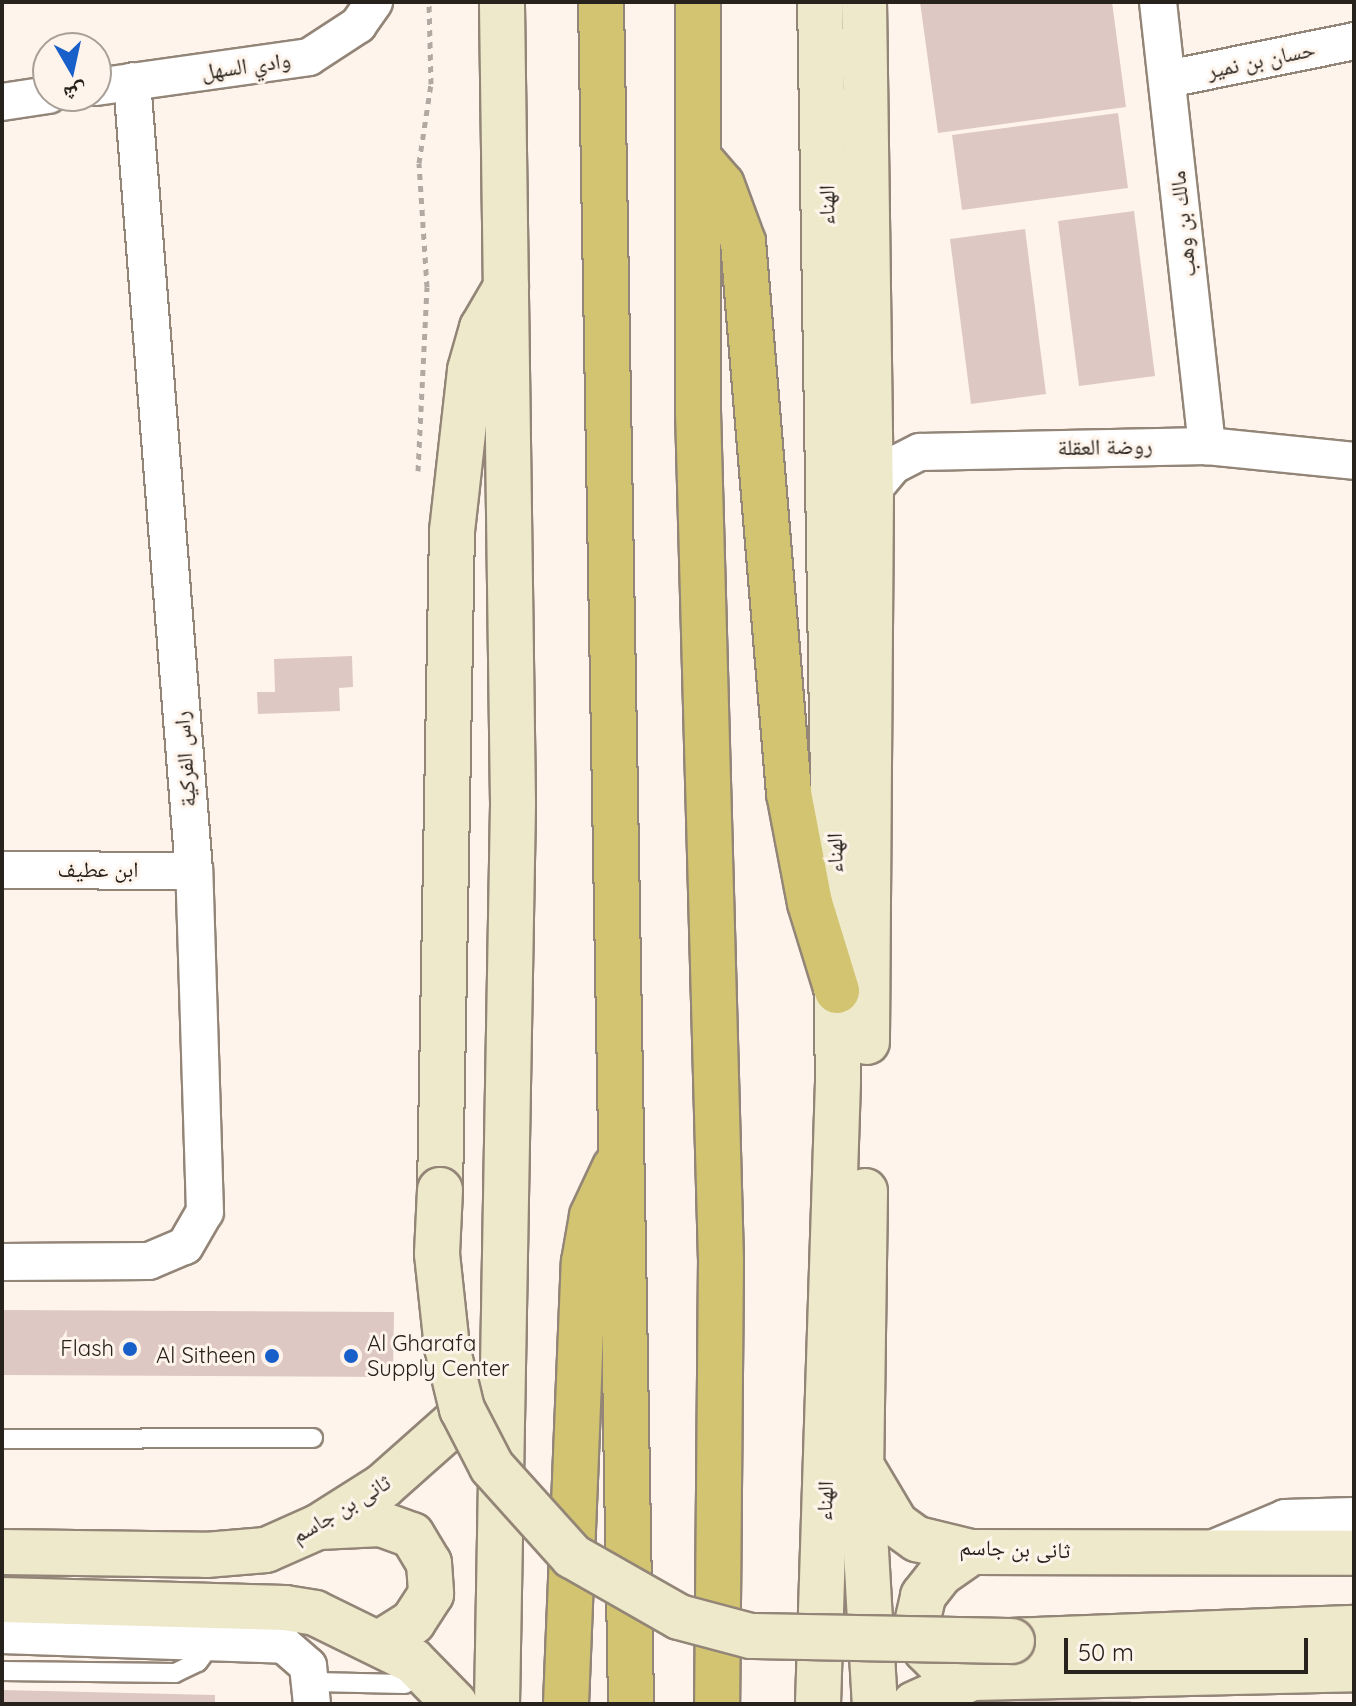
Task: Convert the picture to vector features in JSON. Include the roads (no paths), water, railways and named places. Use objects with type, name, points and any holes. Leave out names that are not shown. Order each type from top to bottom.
[{"type":"highway","points":[[601,2],[631,1704]]},
{"type":"highway","points":[[698,2],[702,162],[698,411],[721,1260],[717,1704]]},
{"type":"highway","points":[[702,162],[729,199],[743,242],[789,793],[807,889],[837,991]]},
{"type":"highway","points":[[566,1704],[584,1262],[603,1186],[621,1159]]},
{"type":"main road","points":[[497,1704],[513,803],[510,282],[502,2]]},
{"type":"main road","name":"الهناء","points":[[818,1704],[837,991],[820,2]]},
{"type":"main road","points":[[871,12],[871,492],[861,1464],[875,1704]]},
{"type":"main road","points":[[510,282],[482,328],[470,370],[452,531],[437,1254],[445,1332],[462,1409],[492,1467],[572,1556],[679,1617],[751,1636],[1012,1641],[1354,1628]]},
{"type":"main road","name":"ثانى بن جاسم","points":[[2,1552],[244,1554],[287,1543],[318,1527],[418,1460],[501,1380]]},
{"type":"main road","name":"ثانى بن جاسم","points":[[861,1464],[896,1524],[917,1539],[971,1552],[1209,1550],[1354,1553]]},
{"type":"main road","points":[[318,1527],[381,1524],[412,1535],[429,1563],[431,1594],[413,1622],[381,1642]]},
{"type":"main road","points":[[971,1552],[940,1574],[923,1596],[917,1623],[926,1650],[946,1670],[972,1678],[1103,1688],[1354,1669]]},
{"type":"main road","points":[[2,1600],[285,1608],[315,1613],[381,1642],[413,1661],[455,1704]]},
{"type":"main road","points":[[914,1704],[972,1678]]},
{"type":"street","name":"وادي السهل","points":[[112,84],[309,57],[346,35],[374,2]]},
{"type":"street","name":"مالك بن وهب","points":[[1158,2],[1207,446]]},
{"type":"street","name":"حسان بن نمير","points":[[1168,79],[1354,41]]},
{"type":"street","name":"راس الفركية","points":[[2,1262],[149,1261],[185,1246],[198,1231],[207,1192],[194,871],[132,81]]},
{"type":"street","points":[[2,102],[32,97]]},
{"type":"street","name":"روضة العقلة","points":[[871,492],[894,465],[920,452],[1207,446],[1354,461]]},
{"type":"street","name":"ابن عطيف","points":[[2,870],[194,871]]},
{"type":"street","name":"ثانى بن جاسم","points":[[1209,1550],[1285,1518],[1354,1516]]},
{"type":"street","points":[[2,1635],[284,1645],[298,1654],[313,1693]]},
{"type":"lane","points":[[2,1439],[313,1438]]},
{"type":"lane","points":[[2,1671],[175,1673],[198,1662],[213,1641]]},
{"type":"lane","points":[[313,1693],[405,1684]]},
{"type":"place","name":"Flash","points":[[130,1349]]},
{"type":"place","name":"Al Sitheen","points":[[272,1356]]},
{"type":"place","name":"Al Gharafa Supply Center","points":[[351,1356]]}]
